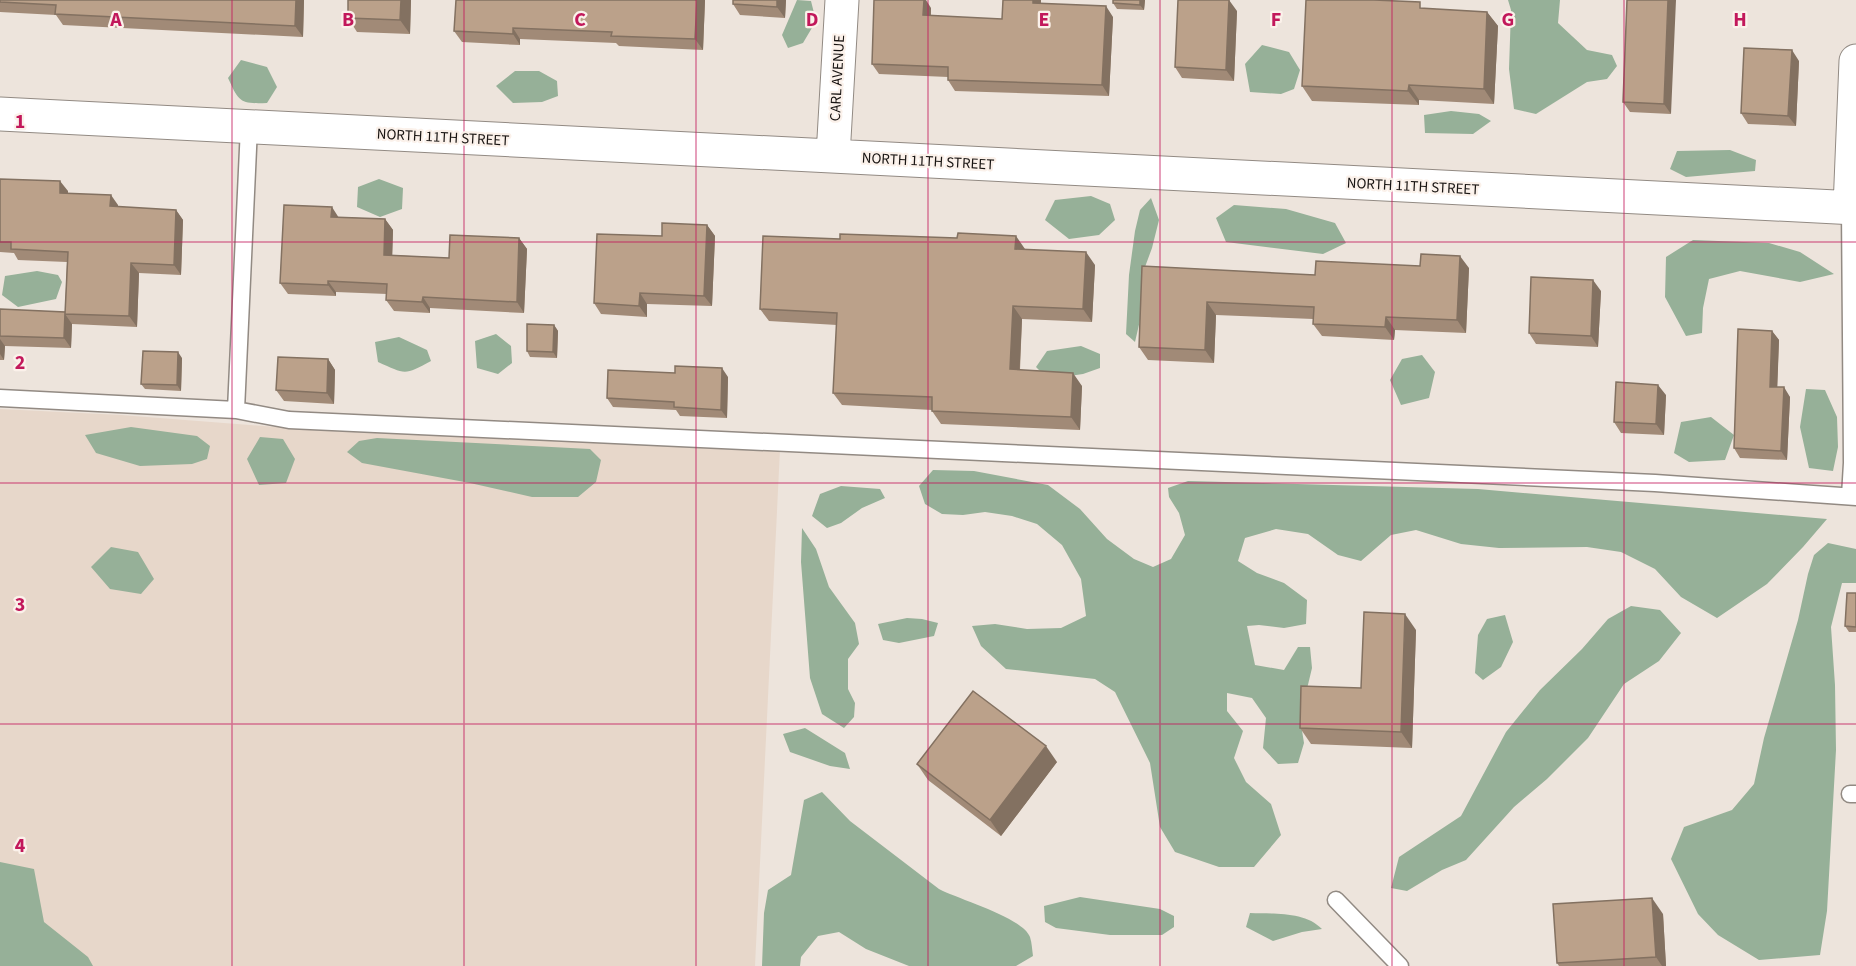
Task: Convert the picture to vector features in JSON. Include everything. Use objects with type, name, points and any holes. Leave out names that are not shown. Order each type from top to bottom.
[{"type":"street","name":"CARL AVENUE","points":[[833,156],[842,0]]},
{"type":"street","points":[[1853,208],[1856,61]]},
{"type":"street","name":"NORTH 11TH STREET","points":[[0,114],[1853,208]]},
{"type":"lane","points":[[236,410],[249,127]]},
{"type":"lane","points":[[0,398],[236,410],[289,420],[1643,482],[1853,496],[1853,208]]},
{"type":"lane","points":[[1336,900],[1400,966]]},
{"type":"shaded area","points":[[0,409],[121,415],[301,429],[780,449],[755,966],[0,966]]},
{"type":"green space","points":[[797,0],[811,1],[816,21],[803,43],[788,48],[782,35]]},
{"type":"green space","points":[[1508,0],[1560,0],[1558,23],[1587,50],[1612,55],[1617,66],[1607,79],[1587,82],[1536,114],[1514,109],[1509,69],[1511,10]]},
{"type":"green space","points":[[1262,45],[1289,52],[1300,70],[1294,89],[1281,94],[1250,92],[1245,64]]},
{"type":"green space","points":[[241,60],[267,67],[277,87],[267,103],[246,102],[238,97],[228,78]]},
{"type":"green space","points":[[515,71],[539,71],[557,81],[558,96],[542,102],[513,103],[496,86]]},
{"type":"green space","points":[[1451,111],[1479,114],[1491,121],[1473,134],[1425,133],[1424,115]]},
{"type":"green space","points":[[1730,150],[1756,160],[1755,171],[1686,177],[1670,169],[1677,151]]},
{"type":"green space","points":[[379,179],[403,188],[402,209],[380,217],[357,207],[358,187]]},
{"type":"green space","points":[[1091,196],[1110,204],[1115,220],[1099,235],[1069,239],[1045,220],[1055,200]]},
{"type":"green space","points":[[1151,198],[1159,220],[1142,275],[1141,316],[1135,342],[1126,334],[1129,275],[1140,210]]},
{"type":"green space","points":[[1234,205],[1286,209],[1335,223],[1346,243],[1323,254],[1226,242],[1216,218]]},
{"type":"green space","points":[[1693,240],[1769,243],[1800,252],[1834,274],[1800,282],[1740,271],[1709,279],[1703,308],[1702,333],[1686,336],[1665,297],[1666,257]]},
{"type":"green space","points":[[37,271],[58,275],[62,282],[56,299],[18,307],[2,295],[5,276]]},
{"type":"green space","points":[[496,334],[511,346],[512,363],[498,374],[477,368],[475,341]]},
{"type":"green space","points":[[399,337],[427,350],[431,361],[404,372],[378,362],[375,342]]},
{"type":"green space","points":[[1081,346],[1100,354],[1100,368],[1083,374],[1048,379],[1036,367],[1047,351]]},
{"type":"green space","points":[[1422,355],[1435,372],[1429,398],[1401,405],[1390,380],[1402,359]]},
{"type":"green space","points":[[1806,389],[1825,390],[1837,417],[1838,447],[1833,471],[1809,468],[1800,427]]},
{"type":"green space","points":[[1711,417],[1734,435],[1725,460],[1689,462],[1674,453],[1681,422]]},
{"type":"green space","points":[[131,427],[197,436],[210,446],[207,459],[192,464],[140,466],[96,453],[85,435]]},
{"type":"green space","points":[[260,437],[283,439],[295,459],[286,483],[259,485],[247,459]]},
{"type":"green space","points":[[377,438],[590,449],[601,460],[596,482],[578,497],[532,497],[362,463],[347,452],[359,441]]},
{"type":"green space","points":[[933,470],[974,471],[1048,485],[1080,509],[1107,539],[1134,559],[1153,567],[1171,559],[1185,535],[1179,513],[1169,497],[1168,488],[1188,481],[1478,489],[1827,519],[1767,584],[1717,618],[1681,597],[1655,569],[1621,552],[1587,547],[1499,548],[1461,544],[1416,530],[1391,535],[1361,561],[1338,555],[1308,534],[1276,529],[1245,538],[1238,561],[1257,573],[1284,583],[1307,600],[1306,624],[1284,628],[1247,626],[1255,665],[1284,670],[1298,647],[1310,647],[1312,668],[1300,718],[1304,743],[1298,763],[1278,764],[1263,748],[1266,718],[1252,698],[1227,693],[1227,711],[1243,731],[1234,758],[1246,782],[1271,804],[1281,835],[1254,867],[1219,867],[1175,852],[1160,827],[1150,763],[1115,692],[1095,679],[1006,669],[981,646],[972,626],[995,624],[1027,629],[1061,628],[1086,616],[1081,579],[1062,545],[1037,524],[1012,516],[985,512],[963,515],[942,514],[925,504],[919,486]]},
{"type":"green space","points":[[841,486],[880,489],[885,498],[862,508],[841,523],[827,528],[812,516],[820,494]]},
{"type":"green space","points":[[802,528],[816,549],[829,587],[855,623],[859,644],[848,659],[848,689],[855,703],[854,717],[844,728],[822,714],[810,678],[801,562]]},
{"type":"green space","points":[[1828,543],[1856,549],[1856,583],[1842,583],[1831,627],[1836,750],[1827,911],[1820,955],[1759,960],[1718,935],[1698,914],[1671,859],[1684,827],[1732,810],[1754,784],[1808,574],[1814,555]]},
{"type":"green space","points":[[111,547],[138,552],[154,579],[141,594],[110,589],[91,567]]},
{"type":"green space","points":[[1631,606],[1660,610],[1681,633],[1659,661],[1624,684],[1588,738],[1547,779],[1514,807],[1466,860],[1442,870],[1407,891],[1391,888],[1399,857],[1461,816],[1506,732],[1540,690],[1582,649],[1608,619]]},
{"type":"green space","points":[[1505,615],[1513,642],[1501,667],[1483,680],[1475,673],[1478,635],[1487,619]]},
{"type":"green space","points":[[907,618],[938,623],[934,636],[899,643],[883,640],[878,624]]},
{"type":"green space","points":[[805,728],[845,753],[850,769],[830,766],[790,752],[783,734]]},
{"type":"green space","points":[[822,792],[850,821],[939,889],[1003,916],[1025,930],[1030,937],[1033,956],[1016,966],[909,966],[866,949],[839,932],[818,936],[801,957],[800,966],[762,966],[764,913],[768,890],[791,875],[804,800]]},
{"type":"green space","points":[[0,862],[34,869],[44,922],[88,957],[93,966],[0,966]]},
{"type":"green space","points":[[1080,897],[1160,909],[1174,916],[1174,927],[1162,935],[1110,935],[1056,928],[1045,922],[1044,906]]},
{"type":"green space","points":[[1250,913],[1298,916],[1315,923],[1322,929],[1302,932],[1273,941],[1246,927]]},
{"type":"building","points":[[0,0],[296,0],[295,26],[55,14],[56,5],[0,2]]},
{"type":"building","points":[[348,0],[401,0],[400,20],[348,18]]},
{"type":"building","points":[[456,0],[697,0],[695,39],[611,36],[612,32],[513,28],[513,34],[454,31]]},
{"type":"building","points":[[733,0],[777,0],[777,7],[733,4]]},
{"type":"building","points":[[874,0],[924,0],[923,15],[1002,19],[1003,0],[1106,6],[1102,85],[948,80],[948,67],[872,64]]},
{"type":"building","points":[[1113,0],[1140,0],[1140,5],[1113,3]]},
{"type":"building","points":[[1178,0],[1229,0],[1226,70],[1175,67]]},
{"type":"building","points":[[1306,0],[1420,2],[1420,8],[1487,12],[1484,89],[1409,85],[1408,91],[1302,86]]},
{"type":"building","points":[[1627,0],[1668,0],[1664,104],[1623,102]]},
{"type":"building","points":[[1744,48],[1792,50],[1788,116],[1741,113]]},
{"type":"building","points":[[0,179],[60,181],[60,193],[111,195],[110,206],[176,210],[174,265],[131,263],[129,316],[65,314],[68,252],[11,249],[11,242],[0,242]]},
{"type":"building","points":[[284,205],[332,207],[331,217],[385,219],[384,255],[449,258],[450,235],[519,238],[517,302],[423,297],[422,302],[386,300],[387,284],[328,281],[328,285],[280,283]]},
{"type":"building","points":[[662,223],[707,225],[704,296],[640,293],[639,306],[594,303],[597,234],[662,236]]},
{"type":"building","points":[[958,233],[1016,236],[1015,249],[1086,252],[1083,309],[1013,306],[1010,369],[1073,373],[1071,417],[932,411],[932,397],[833,393],[837,313],[760,309],[763,236],[840,239],[840,234],[957,238]]},
{"type":"building","points":[[1421,254],[1460,256],[1457,320],[1386,317],[1385,327],[1313,324],[1314,307],[1207,302],[1205,350],[1139,347],[1142,266],[1315,275],[1316,261],[1420,266]]},
{"type":"building","points":[[1531,277],[1593,280],[1591,336],[1529,333]]},
{"type":"building","points":[[0,309],[65,312],[64,338],[0,336]]},
{"type":"building","points":[[527,324],[554,325],[553,352],[527,351]]},
{"type":"building","points":[[1738,329],[1772,331],[1770,387],[1784,387],[1781,451],[1734,448]]},
{"type":"building","points":[[143,351],[178,352],[177,385],[141,384]]},
{"type":"building","points":[[278,357],[328,359],[327,393],[276,390]]},
{"type":"building","points":[[675,366],[722,368],[721,410],[674,407],[674,402],[607,398],[608,370],[675,373]]},
{"type":"building","points":[[1616,382],[1658,385],[1656,424],[1614,422]]},
{"type":"building","points":[[1847,593],[1856,593],[1856,627],[1845,626]]},
{"type":"building","points":[[1364,612],[1405,614],[1401,732],[1300,728],[1301,686],[1361,688]]},
{"type":"building","points":[[973,691],[1046,746],[990,820],[917,764]]},
{"type":"building","points":[[1652,898],[1656,957],[1557,963],[1553,904]]}]
